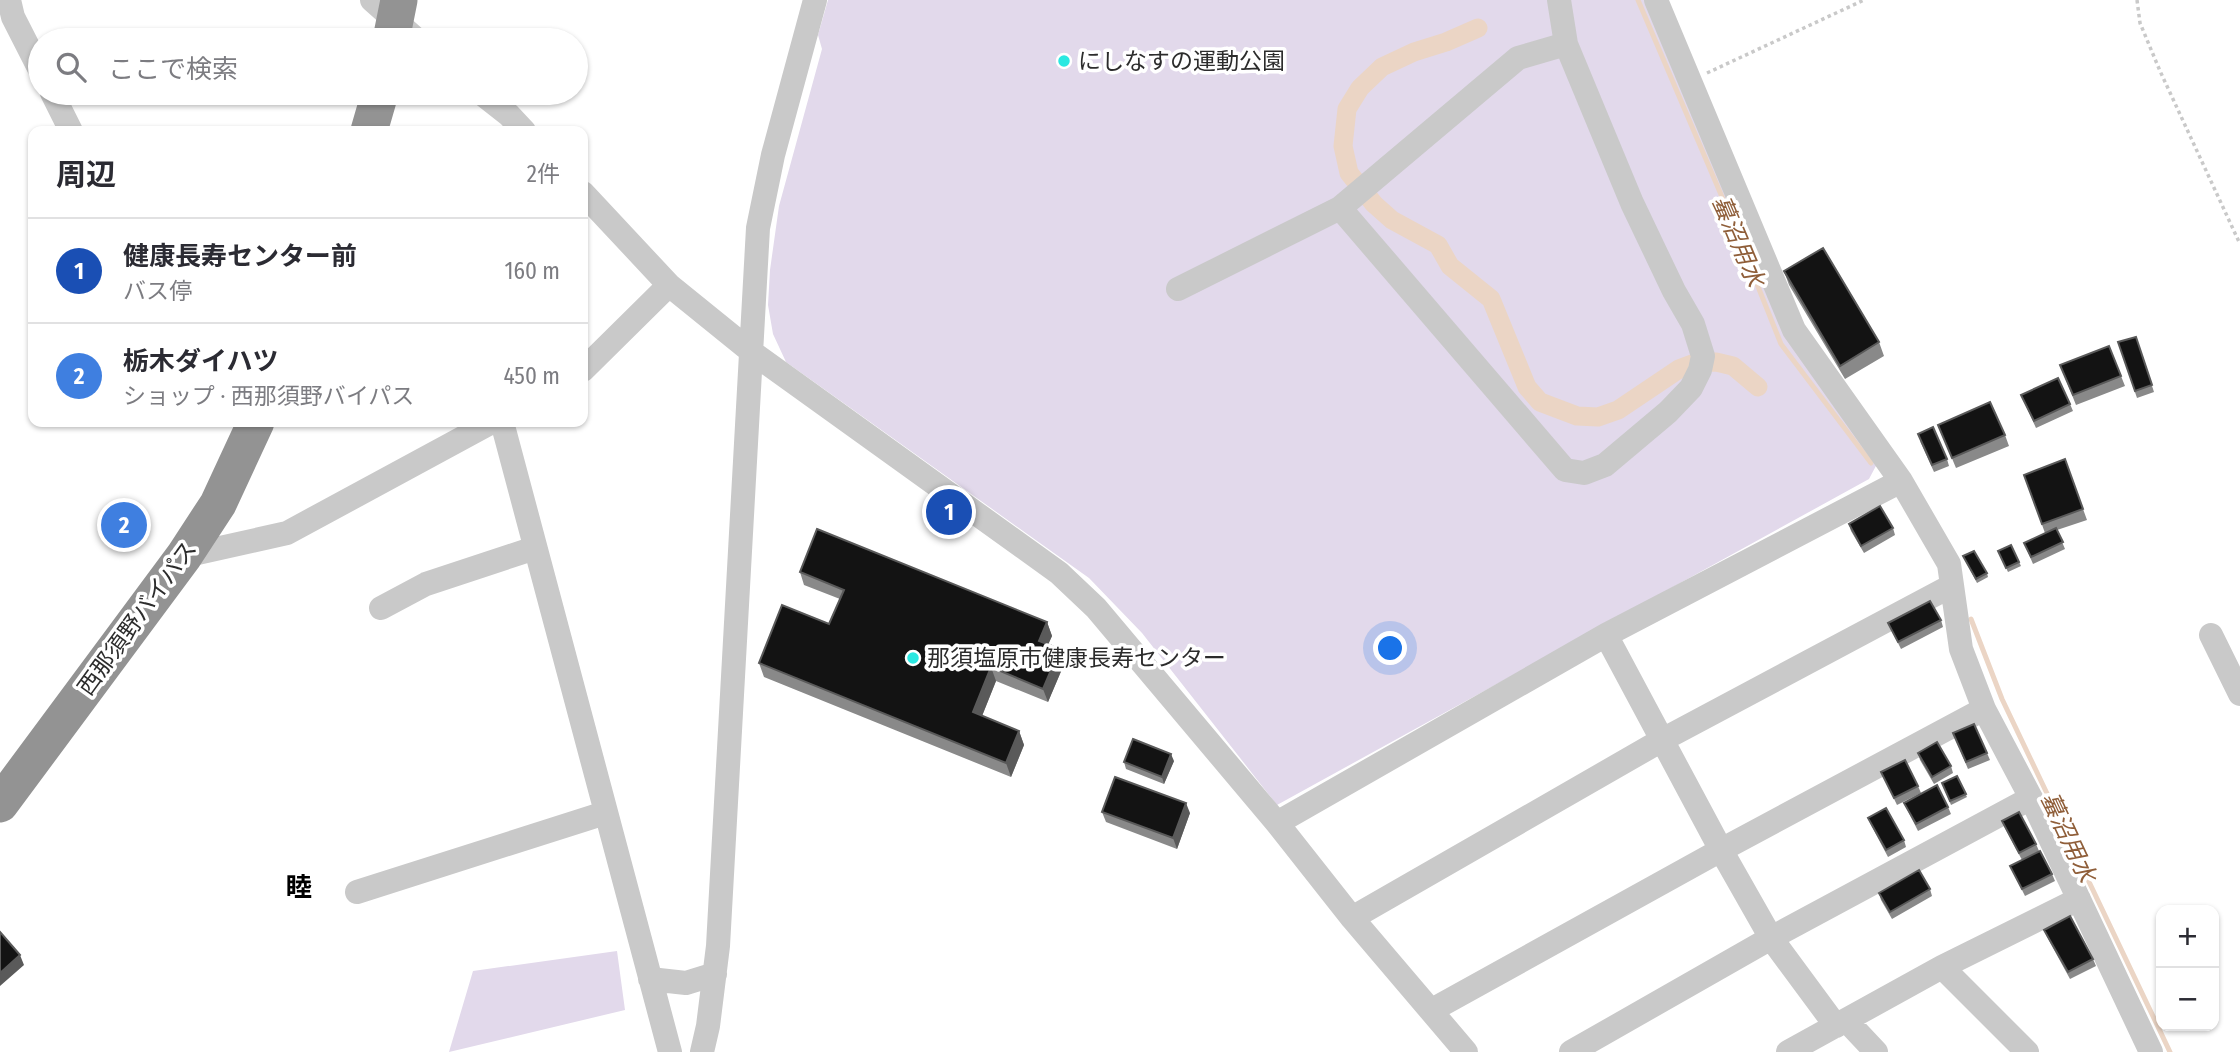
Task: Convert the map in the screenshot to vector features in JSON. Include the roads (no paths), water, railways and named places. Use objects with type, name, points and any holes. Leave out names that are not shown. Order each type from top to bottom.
[{"type":"highway","name":"西那須野バイパス","points":[[0,804],[184,555],[218,504],[254,427]]},
{"type":"street","points":[[9,0],[13,16],[28,46]]},
{"type":"street","points":[[702,1052],[715,974],[760,218],[773,155],[815,0]]},
{"type":"street","points":[[1340,208],[1565,470],[1584,473],[1605,465],[1668,412],[1691,388],[1700,370],[1703,356],[1693,324],[1674,291],[1632,203],[1566,44],[1559,0]]},
{"type":"street","points":[[1656,0],[1794,330],[1900,481],[1949,564],[1961,649],[1984,709],[2031,798],[2151,1052]]},
{"type":"street","points":[[1178,289],[1340,208],[1518,58],[1566,44]]},
{"type":"street","points":[[58,105],[68,126]]},
{"type":"street","points":[[496,105],[519,126]]},
{"type":"street","points":[[588,199],[669,285],[753,353],[1059,573],[1096,608],[1278,823],[1352,918],[1466,1052]]},
{"type":"street","points":[[588,365],[669,285]]},
{"type":"street","points":[[184,555],[288,533],[483,427]]},
{"type":"street","points":[[503,427],[670,1052]]},
{"type":"street","points":[[1278,823],[1606,635],[1900,481]]},
{"type":"street","points":[[382,608],[426,584],[535,548]]},
{"type":"street","points":[[1352,918],[1662,740],[1951,586]]},
{"type":"street","points":[[1606,635],[1771,938],[1841,1023],[1876,1052]]},
{"type":"street","points":[[2211,635],[2240,694]]},
{"type":"street","points":[[1432,1010],[1721,850],[1984,709]]},
{"type":"street","points":[[1571,1052],[1771,938],[2031,798]]},
{"type":"street","points":[[357,892],[605,813]]},
{"type":"street","points":[[1788,1052],[1942,967],[2079,899]]},
{"type":"street","points":[[1942,967],[2028,1052]]},
{"type":"street","points":[[650,979],[686,983],[715,974]]},
{"type":"waterway","name":"蟇沼用水","points":[[1638,0],[1781,344],[1871,463]]},
{"type":"waterway","points":[[1478,28],[1382,67],[1360,88],[1347,109],[1343,146],[1349,173],[1374,204],[1392,220],[1438,245],[1450,266],[1491,299],[1527,387],[1540,402],[1577,416],[1598,417],[1618,410],[1679,369],[1695,363],[1716,362],[1733,366],[1758,387]]},
{"type":"waterway","name":"蟇沼用水","points":[[1971,619],[2002,699],[2170,1052]]},
{"type":"place","name":"にしなすの運動公園","points":[[1064,61]]},
{"type":"place","name":"健康長寿センター前","points":[[949,512]]},
{"type":"place","name":"栃木ダイハツ","points":[[124,525]]},
{"type":"place","name":"那須塩原市健康長寿センター","points":[[913,658]]},
{"type":"district","name":"睦","points":[[299,887]]}]
